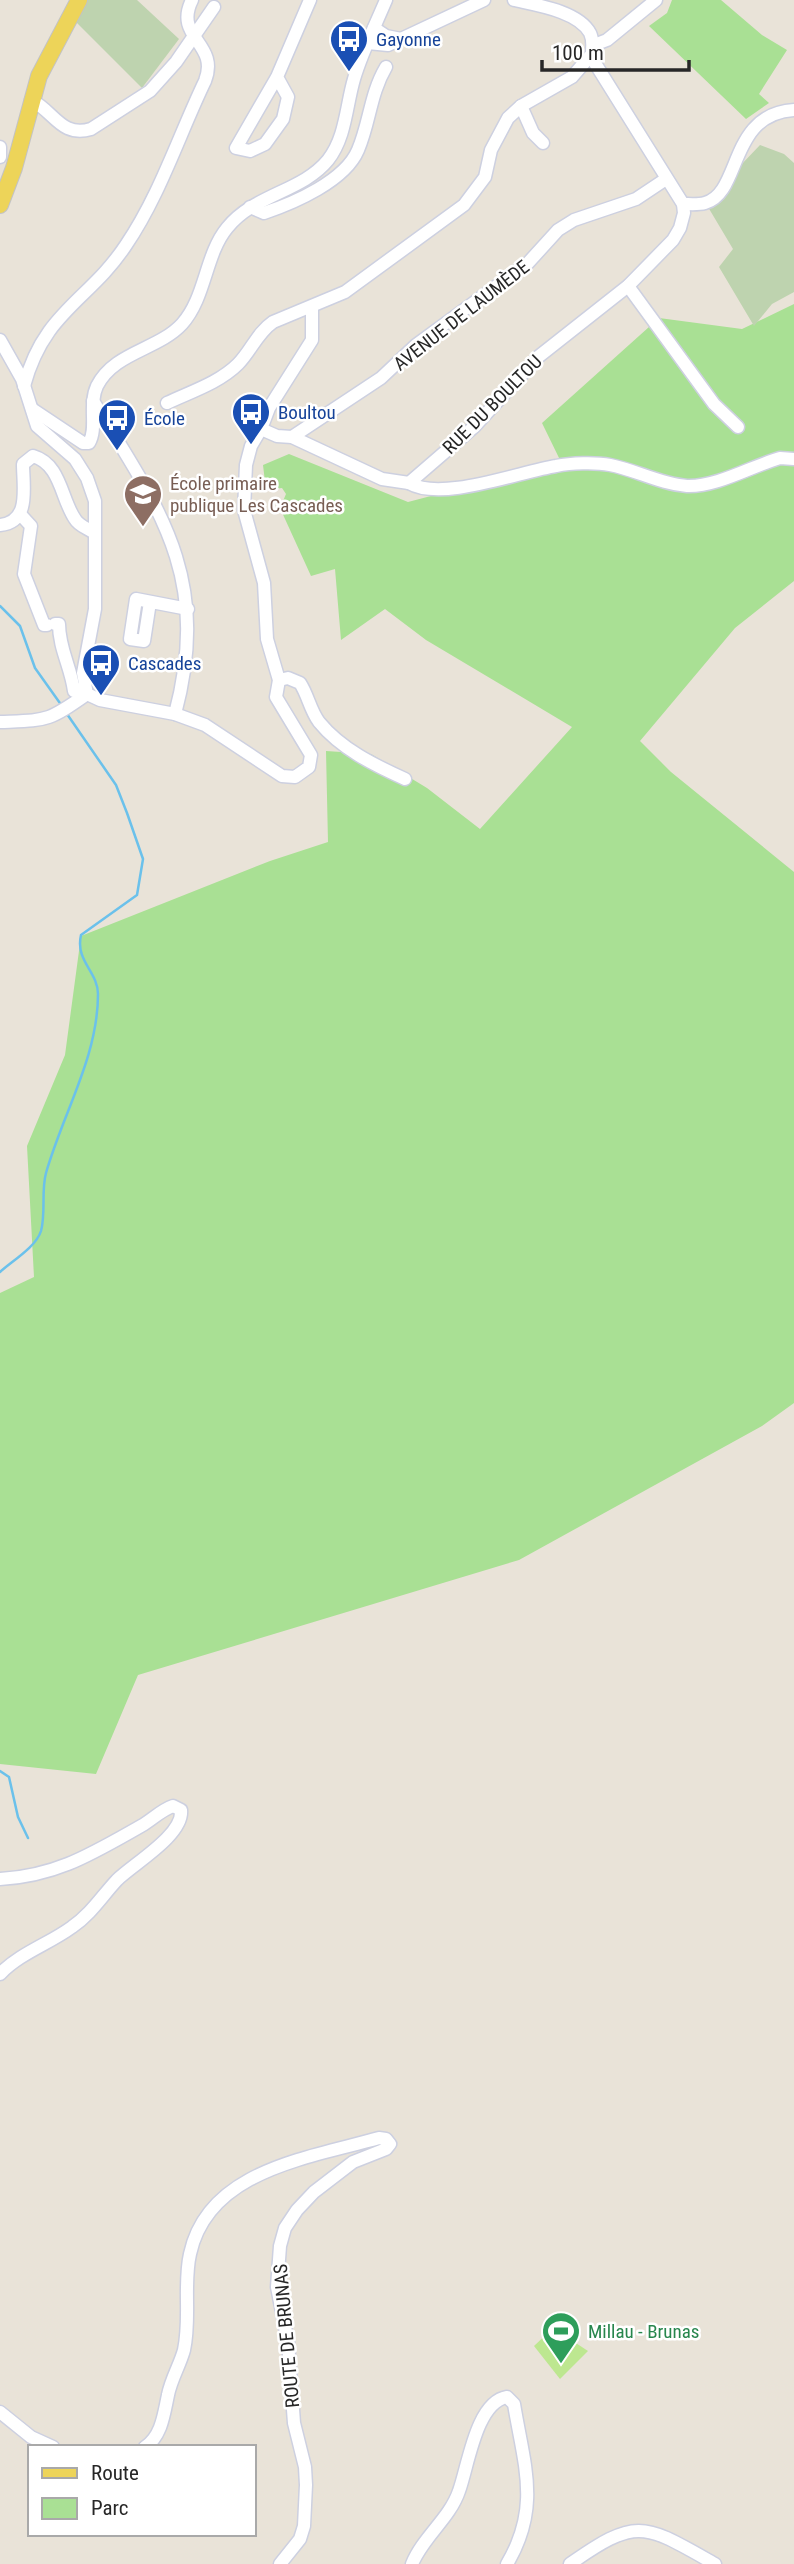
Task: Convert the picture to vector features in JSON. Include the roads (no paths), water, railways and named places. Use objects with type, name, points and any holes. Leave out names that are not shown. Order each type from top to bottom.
[{"type":"main road","points":[[2,199],[49,52],[79,0]]},
{"type":"street","points":[[24,386],[43,337],[123,249],[140,224],[209,71],[198,41],[186,23],[185,13],[191,0]]},
{"type":"street","points":[[277,77],[288,97],[283,119],[265,144],[250,151],[236,148],[277,77],[310,0]]},
{"type":"street","points":[[33,409],[83,443],[89,443],[94,435],[93,401],[97,387],[108,370],[182,323],[197,298],[216,248],[227,228],[250,207],[306,179],[328,160],[343,127],[354,79],[386,0]]},
{"type":"street","points":[[368,43],[388,45],[484,0]]},
{"type":"street","points":[[514,0],[583,23],[593,50],[666,180],[683,204],[706,203],[715,197],[725,184],[744,141],[759,123],[778,111],[794,110]]},
{"type":"street","points":[[167,403],[223,376],[236,366],[264,328],[272,322],[288,314],[312,308],[345,292],[464,205],[485,177],[498,132],[521,106],[572,77],[593,50],[656,0]]},
{"type":"street","points":[[30,106],[74,131],[91,129],[150,91],[198,41],[216,4]]},
{"type":"street","points":[[374,28],[386,36],[401,39]]},
{"type":"street","points":[[250,207],[264,213],[286,206],[313,192],[350,163],[358,151],[375,86],[386,68]]},
{"type":"street","points":[[521,106],[533,133],[543,143]]},
{"type":"street","points":[[0,147],[0,157]]},
{"type":"street","name":"AVENUE DE LAUMÈDE","points":[[292,437],[382,378],[416,345],[528,263],[558,230],[574,220],[636,199],[666,180]]},
{"type":"street","name":"RUE DU BOULTOU","points":[[409,483],[475,426],[538,357],[628,286],[673,240],[684,214],[683,204]]},
{"type":"street","points":[[628,286],[714,404],[738,427]]},
{"type":"street","points":[[20,514],[32,526],[24,574],[25,584],[44,625],[59,624],[60,646],[71,668],[75,691],[85,692],[105,702],[176,713],[205,725],[282,776],[301,774],[309,767],[311,755],[278,701],[279,680],[267,639],[264,583],[244,510],[246,465],[251,446],[269,408],[312,340],[312,308]]},
{"type":"street","points":[[0,340],[24,386],[37,426],[75,459],[87,478],[95,501],[95,609],[83,673],[85,692]]},
{"type":"street","points":[[93,401],[172,541],[180,562],[188,609],[189,640],[176,713]]},
{"type":"street","points":[[261,429],[276,436],[292,437],[382,479],[409,483],[419,489],[499,480],[558,465],[609,464],[654,480],[690,486],[780,458],[794,459]]},
{"type":"street","points":[[0,525],[10,523],[20,514],[24,495],[23,464],[33,456],[45,463],[54,474],[76,521],[93,532]]},
{"type":"street","points":[[150,601],[188,609]]},
{"type":"street","points":[[279,680],[288,678],[300,683],[317,720],[330,733],[368,761],[405,779]]},
{"type":"street","points":[[0,722],[45,720],[65,712],[85,692]]},
{"type":"street","points":[[0,1879],[63,1869],[150,1821],[165,1809],[173,1806],[181,1811],[180,1821],[169,1836],[114,1884],[95,1909],[56,1938],[25,1954],[0,1974]]},
{"type":"street","name":"ROUTE DE BRUNAS","points":[[147,2445],[158,2432],[183,2353],[190,2254],[196,2231],[206,2215],[227,2193],[268,2171],[379,2138],[386,2139],[390,2144],[386,2149],[353,2162],[297,2210],[285,2228],[279,2246],[277,2287],[288,2342],[294,2423],[305,2467],[306,2485],[304,2526],[300,2539],[280,2564]]},
{"type":"street","points":[[412,2564],[425,2538],[454,2501],[474,2437],[493,2405],[507,2397],[514,2404],[528,2487],[527,2518],[519,2543],[506,2564]]},
{"type":"street","points":[[0,2412],[31,2437],[49,2445]]},
{"type":"street","points":[[570,2564],[607,2538],[630,2529],[655,2533],[715,2564]]},
{"type":"waterway","points":[[0,606],[20,626],[35,668],[62,706]]},
{"type":"waterway","points":[[0,1272],[29,1248],[41,1231],[46,1173],[92,1040],[98,994],[81,952],[81,935],[137,895],[143,859],[116,785],[67,714]]},
{"type":"waterway","points":[[0,1771],[9,1777],[18,1817],[28,1838]]},
{"type":"place","name":"Gayonne","points":[[349,73]]},
{"type":"place","name":"Boultou","points":[[251,446]]},
{"type":"place","name":"École","points":[[117,452]]},
{"type":"place","name":"École primaire publique Les Cascades","points":[[143,528]]},
{"type":"place","name":"Cascades","points":[[101,697]]},
{"type":"place","name":"Millau - Brunas","points":[[561,2365]]}]
